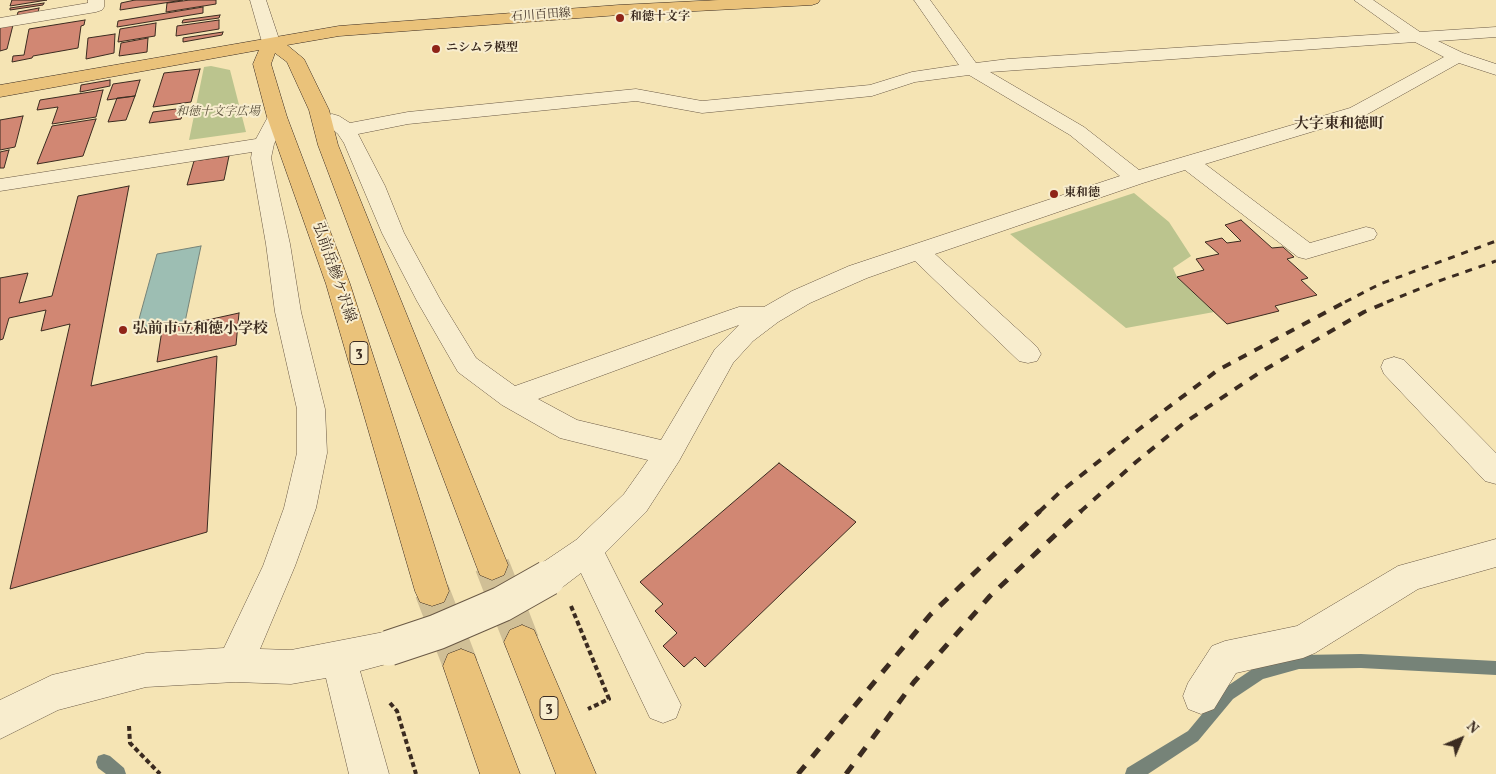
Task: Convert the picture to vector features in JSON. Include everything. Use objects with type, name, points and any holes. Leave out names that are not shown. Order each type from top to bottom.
[{"type":"main road","name":"石川百田線","points":[[270,42],[346,30],[609,11],[812,0]]},
{"type":"main road","points":[[0,91],[270,42],[295,59],[319,110],[328,145],[492,565]]},
{"type":"main road","name":"弘前岳鰺ケ沢線","points":[[270,42],[262,64],[277,117],[338,284],[432,591]]},
{"type":"main road","name":"3","points":[[522,642],[576,774]]},
{"type":"main road","points":[[461,666],[500,774]]},
{"type":"street","points":[[0,23],[96,7],[96,0]]},
{"type":"street","points":[[258,0],[270,42]]},
{"type":"street","points":[[922,0],[970,68],[1077,131],[1135,178]]},
{"type":"street","points":[[1362,0],[1415,36],[1457,57],[1496,70]]},
{"type":"street","points":[[346,130],[408,118],[636,95],[702,107],[872,90],[912,77],[970,68],[1415,36],[1496,32]]},
{"type":"street","points":[[0,720],[52,693],[146,670],[235,666],[291,667],[389,648],[437,632],[502,604],[548,578],[587,550],[635,503],[669,453],[724,356],[744,335],[769,316],[824,285],[918,251],[1135,178],[1298,131],[1356,112],[1387,97],[1457,57]]},
{"type":"street","points":[[319,110],[346,130],[374,186],[402,250],[429,301],[467,365],[512,398],[570,430],[669,453]]},
{"type":"street","points":[[235,666],[285,549],[300,508],[312,453],[311,409],[288,312],[278,244],[260,158],[264,144],[277,117]]},
{"type":"street","points":[[0,185],[264,144]]},
{"type":"street","points":[[1188,162],[1306,252],[1366,234]]},
{"type":"street","points":[[918,251],[1028,354]]},
{"type":"street","points":[[512,398],[739,316],[769,316]]},
{"type":"street","points":[[1394,367],[1496,472]]},
{"type":"street","points":[[587,550],[663,706]]},
{"type":"street","points":[[1201,696],[1225,658],[1303,641],[1410,576],[1496,553]]},
{"type":"street","points":[[339,659],[369,774]]},
{"type":"path","points":[[575,612],[609,699],[587,710]]},
{"type":"path","points":[[398,711],[416,774]]},
{"type":"path","points":[[129,726],[130,743],[160,774]]},
{"type":"green space","name":"和徳十文字広場","points":[[211,66],[230,70],[246,132],[189,140],[204,67]]},
{"type":"green space","points":[[1134,193],[1169,222],[1191,256],[1173,268],[1177,277],[1214,312],[1126,328],[1010,234]]},
{"type":"water","points":[[201,246],[185,322],[136,330],[157,254]]},
{"type":"building","points":[[12,0],[47,0],[10,6]]},
{"type":"building","points":[[135,0],[183,0],[120,10],[121,3]]},
{"type":"building","points":[[190,0],[216,0],[216,4],[166,12],[167,3]]},
{"type":"building","points":[[44,3],[43,5],[10,10],[10,8]]},
{"type":"building","points":[[203,7],[203,13],[117,27],[118,21]]},
{"type":"building","points":[[39,8],[38,12],[17,16],[18,12]]},
{"type":"building","points":[[220,15],[219,18],[182,23],[183,20]]},
{"type":"building","points":[[85,20],[84,25],[81,26],[78,48],[33,56],[32,58],[12,62],[13,56],[24,55],[29,29]]},
{"type":"building","points":[[219,20],[219,29],[176,36],[177,26]]},
{"type":"building","points":[[156,23],[155,36],[118,42],[120,29]]},
{"type":"building","points":[[13,25],[7,49],[0,51],[0,27]]},
{"type":"building","points":[[223,32],[222,35],[183,42],[183,38]]},
{"type":"building","points":[[115,34],[114,53],[86,59],[88,38]]},
{"type":"building","points":[[148,38],[147,52],[119,56],[121,43]]},
{"type":"building","points":[[200,69],[191,102],[153,107],[164,73]]},
{"type":"building","points":[[110,80],[110,86],[80,92],[81,85]]},
{"type":"building","points":[[140,80],[135,96],[107,100],[113,84]]},
{"type":"building","points":[[103,90],[96,117],[52,124],[58,107],[37,110],[40,100]]},
{"type":"building","points":[[135,96],[126,120],[108,122],[117,98]]},
{"type":"building","points":[[184,108],[181,119],[149,123],[153,112]]},
{"type":"building","points":[[23,116],[15,147],[0,150],[0,120]]},
{"type":"building","points":[[96,119],[83,156],[37,164],[52,126]]},
{"type":"building","points":[[9,150],[4,168],[0,168],[0,152]]},
{"type":"building","points":[[229,156],[224,180],[187,185],[194,161]]},
{"type":"building","points":[[129,186],[91,386],[217,356],[207,532],[10,589],[70,324],[41,331],[46,310],[9,318],[3,339],[0,340],[0,278],[28,273],[19,303],[52,296],[78,196]]},
{"type":"building","points":[[1241,220],[1272,248],[1283,247],[1294,257],[1287,259],[1308,278],[1301,280],[1317,295],[1275,306],[1279,311],[1227,324],[1177,277],[1204,270],[1196,259],[1219,254],[1205,242],[1222,238],[1227,243],[1241,241],[1225,225]]},
{"type":"building","points":[[239,313],[236,345],[157,362],[162,330]]},
{"type":"building","points":[[779,463],[856,522],[705,667],[695,657],[684,667],[663,646],[677,633],[655,611],[663,604],[640,582]]},
{"type":"waterway","points":[[1133,774],[1193,736],[1228,694],[1259,673],[1299,662],[1361,661],[1496,668]]},
{"type":"waterway","points":[[104,762],[118,774]]},
{"type":"tunnel","points":[[492,565],[522,642]]},
{"type":"tunnel","points":[[432,591],[461,666]]},
{"type":"railway","points":[[1345,302],[1380,284],[1496,241]]},
{"type":"railway","points":[[1387,302],[1496,261]]},
{"type":"railway","points":[[1039,512],[1059,493],[1138,430],[1218,370],[1347,301]]},
{"type":"railway","points":[[1080,512],[1136,462],[1184,423],[1259,373],[1364,312],[1390,301]]},
{"type":"railway","points":[[798,774],[930,615],[1040,511]]},
{"type":"railway","points":[[846,774],[914,682],[990,596],[1081,511]]},
{"type":"place","name":"和徳十文字","points":[[620,18]]},
{"type":"place","name":"ニシムラ模型","points":[[436,49]]},
{"type":"place","name":"東和徳","points":[[1054,194]]},
{"type":"place","name":"弘前市立和徳小学校","points":[[123,330]]},
{"type":"district","name":"大字東和徳町","points":[[1339,125]]}]
